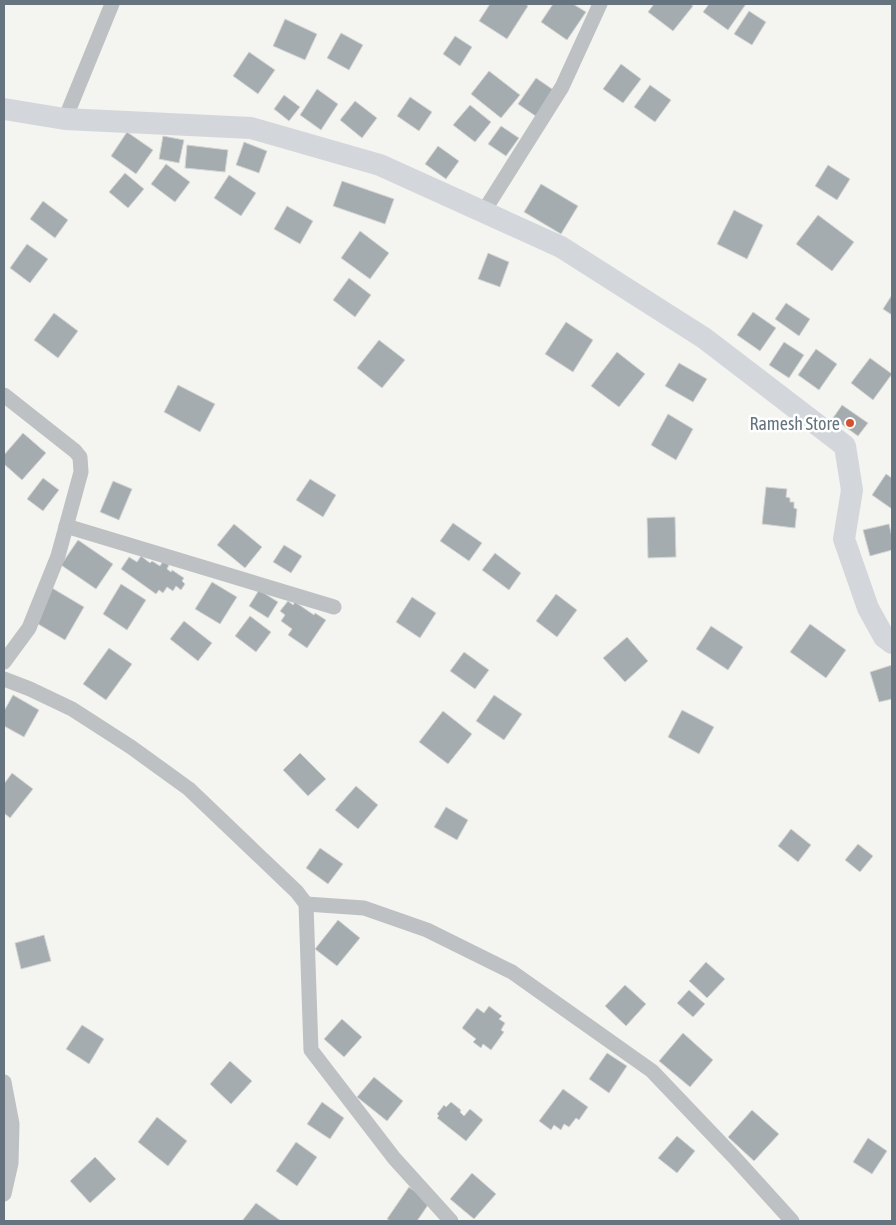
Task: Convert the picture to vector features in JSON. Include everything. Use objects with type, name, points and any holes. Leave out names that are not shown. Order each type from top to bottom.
[{"type":"main road","points":[[4,109],[65,119],[251,128],[380,165],[562,247],[704,338],[844,446],[852,490],[844,539],[868,608],[884,637],[892,643]]},
{"type":"street","points":[[65,119],[112,4]]},
{"type":"street","points":[[484,211],[562,87],[600,4]]},
{"type":"street","points":[[4,395],[75,451],[80,457],[81,472],[58,556],[29,628],[4,662]]},
{"type":"street","points":[[66,526],[334,607]]},
{"type":"street","points":[[4,680],[30,689],[72,709],[131,747],[189,789],[298,892],[306,904],[311,1050],[394,1158],[451,1221]]},
{"type":"street","points":[[306,904],[364,908],[427,930],[512,972],[652,1071],[792,1221]]},
{"type":"street","points":[[4,1082],[12,1124],[12,1163],[4,1194]]},
{"type":"building","points":[[490,4],[525,4],[528,6],[507,39],[479,21]]},
{"type":"building","points":[[553,4],[573,4],[586,12],[567,40],[541,22]]},
{"type":"building","points":[[654,4],[690,4],[693,6],[673,31],[648,12]]},
{"type":"building","points":[[709,4],[746,4],[728,30],[703,12]]},
{"type":"building","points":[[749,11],[766,22],[752,45],[734,34]]},
{"type":"building","points":[[285,19],[317,34],[305,60],[273,46]]},
{"type":"building","points":[[341,33],[363,45],[349,70],[327,58]]},
{"type":"building","points":[[455,36],[472,47],[460,66],[443,54]]},
{"type":"building","points":[[249,52],[275,70],[258,94],[233,76]]},
{"type":"building","points":[[621,64],[641,79],[623,103],[603,89]]},
{"type":"building","points":[[489,71],[520,95],[501,118],[471,94]]},
{"type":"building","points":[[536,78],[555,91],[537,117],[518,104]]},
{"type":"building","points":[[650,85],[671,100],[655,122],[634,107]]},
{"type":"building","points":[[317,89],[338,104],[321,130],[300,115]]},
{"type":"building","points":[[284,95],[300,107],[289,121],[274,109]]},
{"type":"building","points":[[410,97],[432,112],[419,131],[397,116]]},
{"type":"building","points":[[355,101],[377,118],[362,138],[340,120]]},
{"type":"building","points":[[470,105],[491,122],[475,142],[453,125]]},
{"type":"building","points":[[501,126],[519,138],[506,156],[488,144]]},
{"type":"building","points":[[127,132],[153,150],[136,174],[111,156]]},
{"type":"building","points":[[163,136],[184,140],[179,163],[159,159]]},
{"type":"building","points":[[244,142],[267,151],[259,173],[236,165]]},
{"type":"building","points":[[187,145],[228,150],[225,172],[185,168]]},
{"type":"building","points":[[438,146],[459,161],[446,179],[425,164]]},
{"type":"building","points":[[166,164],[190,182],[175,202],[151,184]]},
{"type":"building","points":[[828,165],[850,179],[837,200],[815,186]]},
{"type":"building","points":[[125,173],[144,189],[128,208],[109,192]]},
{"type":"building","points":[[229,175],[256,193],[241,216],[214,198]]},
{"type":"building","points":[[342,181],[394,199],[385,224],[333,206]]},
{"type":"building","points":[[541,184],[578,206],[561,234],[524,212]]},
{"type":"building","points":[[43,201],[68,220],[55,238],[30,219]]},
{"type":"building","points":[[287,206],[313,221],[300,244],[274,229]]},
{"type":"building","points":[[734,210],[763,225],[747,259],[717,244]]},
{"type":"building","points":[[818,215],[854,242],[832,271],[796,244]]},
{"type":"building","points":[[360,231],[389,253],[370,279],[341,258]]},
{"type":"building","points":[[27,244],[48,259],[30,283],[10,268]]},
{"type":"building","points":[[488,253],[509,262],[500,287],[478,279]]},
{"type":"building","points":[[349,278],[371,295],[355,317],[333,300]]},
{"type":"building","points":[[892,295],[892,315],[883,309]]},
{"type":"building","points":[[786,303],[810,319],[799,336],[775,319]]},
{"type":"building","points":[[753,312],[776,328],[760,351],[737,335]]},
{"type":"building","points":[[54,313],[78,331],[58,358],[34,340]]},
{"type":"building","points":[[566,322],[593,340],[573,372],[545,354]]},
{"type":"building","points":[[379,340],[405,360],[382,388],[357,368]]},
{"type":"building","points":[[784,342],[804,355],[789,378],[769,365]]},
{"type":"building","points":[[816,349],[837,364],[819,390],[798,375]]},
{"type":"building","points":[[617,352],[645,374],[619,407],[591,386]]},
{"type":"building","points":[[870,358],[892,374],[873,400],[851,383]]},
{"type":"building","points":[[679,363],[707,379],[693,402],[665,386]]},
{"type":"building","points":[[178,385],[215,404],[200,432],[164,412]]},
{"type":"building","points":[[842,405],[868,423],[858,436],[833,418]]},
{"type":"building","points":[[668,414],[693,429],[676,460],[651,445]]},
{"type":"building","points":[[23,433],[46,453],[22,480],[4,464],[4,455]]},
{"type":"building","points":[[886,474],[892,478],[892,509],[872,495]]},
{"type":"building","points":[[43,478],[59,490],[43,511],[27,499]]},
{"type":"building","points":[[310,479],[336,495],[323,517],[296,500]]},
{"type":"building","points":[[113,481],[132,489],[119,520],[100,512]]},
{"type":"building","points":[[766,487],[787,489],[786,497],[790,498],[790,502],[794,502],[794,508],[797,509],[795,528],[762,524]]},
{"type":"building","points":[[675,517],[676,557],[648,558],[647,518]]},
{"type":"building","points":[[453,523],[482,543],[469,561],[440,541]]},
{"type":"building","points":[[234,524],[262,547],[245,568],[217,545]]},
{"type":"building","points":[[889,524],[892,550],[870,556],[863,530]]},
{"type":"building","points":[[78,540],[113,564],[96,589],[61,565]]},
{"type":"building","points":[[284,545],[302,556],[291,573],[273,562]]},
{"type":"building","points":[[495,553],[521,573],[509,590],[482,570]]},
{"type":"building","points":[[141,556],[150,563],[152,561],[160,566],[163,561],[169,565],[167,569],[184,578],[182,581],[185,584],[181,590],[176,586],[173,591],[167,587],[163,593],[159,590],[156,594],[121,569],[129,557],[137,562]]},
{"type":"building","points":[[212,582],[237,597],[220,624],[195,609]]},
{"type":"building","points":[[121,584],[146,600],[127,630],[103,614]]},
{"type":"building","points":[[52,588],[84,607],[65,640],[33,621]]},
{"type":"building","points":[[259,590],[278,602],[268,618],[249,606]]},
{"type":"building","points":[[556,594],[577,610],[557,637],[536,621]]},
{"type":"building","points":[[412,597],[436,613],[420,638],[396,622]]},
{"type":"building","points":[[288,601],[293,605],[295,602],[314,615],[315,613],[326,620],[307,648],[288,635],[292,629],[281,621],[285,615],[280,611]]},
{"type":"building","points":[[250,616],[271,632],[256,652],[235,636]]},
{"type":"building","points":[[184,621],[212,643],[198,661],[170,639]]},
{"type":"building","points":[[810,624],[846,650],[826,678],[790,652]]},
{"type":"building","points":[[711,626],[743,647],[728,670],[696,649]]},
{"type":"building","points":[[627,637],[648,661],[625,682],[603,658]]},
{"type":"building","points":[[109,648],[132,664],[106,700],[83,684]]},
{"type":"building","points":[[464,652],[489,670],[475,689],[450,671]]},
{"type":"building","points":[[892,665],[892,699],[879,702],[870,672]]},
{"type":"building","points":[[13,695],[39,710],[24,737],[4,726],[4,711]]},
{"type":"building","points":[[494,695],[522,714],[504,740],[476,721]]},
{"type":"building","points":[[682,710],[714,727],[699,754],[668,737]]},
{"type":"building","points":[[443,711],[472,734],[448,764],[419,742]]},
{"type":"building","points":[[300,753],[326,779],[308,796],[283,770]]},
{"type":"building","points":[[12,773],[33,789],[10,818],[4,813],[4,784]]},
{"type":"building","points":[[356,786],[378,805],[358,829],[335,810]]},
{"type":"building","points":[[446,807],[468,820],[457,840],[434,827]]},
{"type":"building","points":[[791,829],[811,845],[798,862],[778,846]]},
{"type":"building","points":[[858,844],[873,856],[860,872],[845,860]]},
{"type":"building","points":[[320,848],[343,864],[328,884],[306,868]]},
{"type":"building","points":[[338,920],[360,938],[337,966],[315,949]]},
{"type":"building","points":[[44,935],[51,961],[21,969],[15,943]]},
{"type":"building","points":[[706,962],[725,979],[707,998],[689,981]]},
{"type":"building","points":[[625,985],[646,1004],[626,1026],[605,1006]]},
{"type":"building","points":[[689,990],[705,1004],[693,1017],[677,1003]]},
{"type":"building","points":[[489,1006],[502,1016],[499,1019],[505,1023],[501,1030],[504,1032],[491,1050],[483,1044],[481,1048],[473,1042],[476,1039],[462,1028],[477,1008],[484,1013]]},
{"type":"building","points":[[342,1019],[362,1037],[344,1057],[324,1039]]},
{"type":"building","points":[[82,1025],[104,1039],[89,1064],[66,1049]]},
{"type":"building","points":[[683,1033],[713,1060],[690,1087],[659,1061]]},
{"type":"building","points":[[607,1053],[627,1066],[609,1093],[589,1079]]},
{"type":"building","points":[[230,1061],[252,1081],[231,1104],[210,1084]]},
{"type":"building","points":[[374,1077],[403,1101],[387,1121],[357,1097]]},
{"type":"building","points":[[563,1089],[588,1107],[579,1120],[576,1118],[569,1127],[564,1124],[561,1130],[554,1125],[551,1130],[539,1121]]},
{"type":"building","points":[[322,1102],[344,1118],[330,1139],[307,1124]]},
{"type":"building","points":[[451,1102],[461,1110],[460,1112],[464,1116],[470,1109],[483,1120],[466,1141],[437,1118],[439,1116],[437,1114],[444,1105],[446,1107]]},
{"type":"building","points":[[752,1110],[779,1134],[754,1161],[728,1137]]},
{"type":"building","points":[[157,1117],[187,1141],[168,1166],[138,1142]]},
{"type":"building","points":[[677,1136],[695,1151],[677,1173],[658,1158]]},
{"type":"building","points":[[868,1138],[887,1151],[872,1174],[853,1162]]},
{"type":"building","points":[[296,1142],[317,1157],[297,1186],[276,1171]]},
{"type":"building","points":[[95,1157],[116,1179],[90,1203],[70,1181]]},
{"type":"building","points":[[472,1173],[496,1194],[474,1219],[450,1199]]},
{"type":"building","points":[[409,1187],[430,1202],[417,1221],[391,1221],[387,1219]]},
{"type":"building","points":[[256,1203],[281,1221],[242,1221]]},
{"type":"place","name":"Ramesh Store","points":[[850,423]]}]
